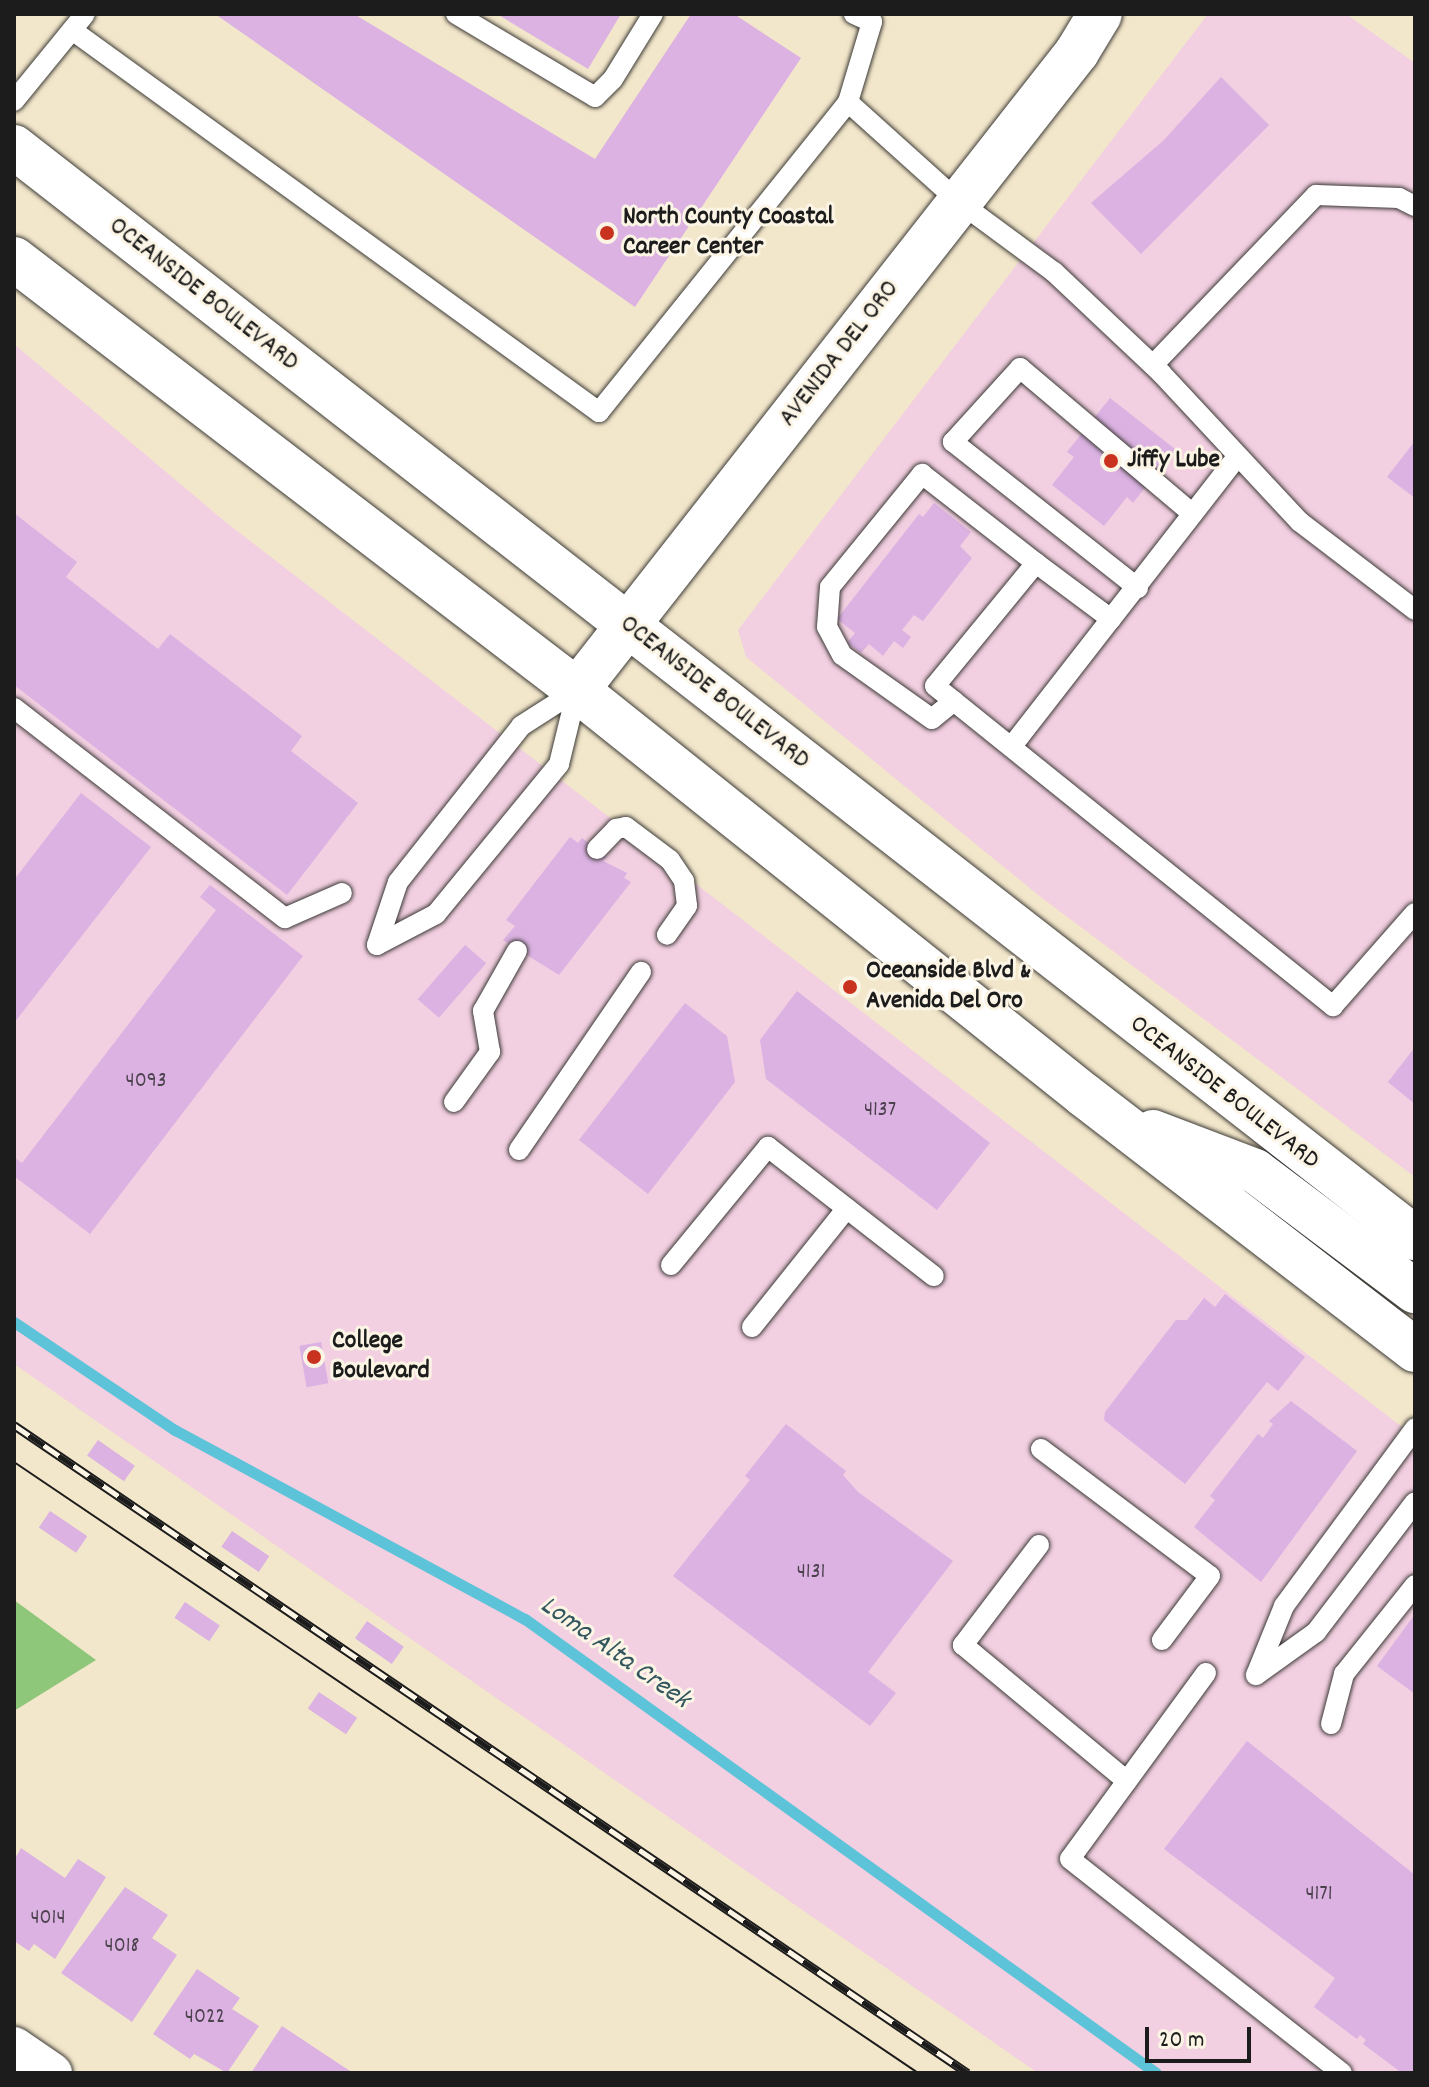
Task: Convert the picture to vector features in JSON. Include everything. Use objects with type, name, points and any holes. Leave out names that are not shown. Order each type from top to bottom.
[{"type":"main road","name":"AVENIDA DEL ORO","points":[[577,690],[1077,52],[1100,14]]},
{"type":"main road","name":"OCEANSIDE BOULEVARD","points":[[14,147],[1415,1238]]},
{"type":"main road","points":[[14,259],[577,690],[1110,1115],[1415,1350]]},
{"type":"main road","points":[[1110,1115],[1255,1171],[1415,1291]]},
{"type":"street","points":[[14,2047],[52,2073]]},
{"type":"lane","points":[[456,14],[595,97],[613,79],[653,14]]},
{"type":"lane","points":[[14,101],[79,22],[599,412],[848,102],[872,22],[854,14]]},
{"type":"lane","points":[[848,102],[959,202],[1054,272],[1153,365],[1300,522],[1415,610]]},
{"type":"lane","points":[[1153,365],[1316,195],[1399,198],[1415,206]]},
{"type":"lane","points":[[1138,588],[953,442],[1020,368],[1193,514]]},
{"type":"lane","points":[[1012,746],[1237,457]]},
{"type":"lane","points":[[954,701],[932,719],[842,655],[827,627],[830,587],[922,474],[1111,619]]},
{"type":"lane","points":[[1036,563],[935,686],[1333,1006],[1415,913]]},
{"type":"lane","points":[[577,690],[559,764],[436,914],[377,945],[398,882],[521,726],[577,690]]},
{"type":"lane","points":[[14,708],[285,918],[342,893]]},
{"type":"lane","points":[[597,849],[616,829],[626,827],[670,860],[684,881],[687,906],[667,935]]},
{"type":"lane","points":[[454,1102],[490,1052],[483,1011],[517,951]]},
{"type":"lane","points":[[519,1150],[639,976]]},
{"type":"lane","points":[[671,1265],[768,1147],[934,1276]]},
{"type":"lane","points":[[752,1327],[847,1208]]},
{"type":"lane","points":[[1415,1428],[1284,1606],[1256,1675],[1316,1632],[1415,1502]]},
{"type":"lane","points":[[1041,1449],[1210,1576],[1162,1640]]},
{"type":"lane","points":[[1039,1545],[963,1645],[1127,1781]]},
{"type":"lane","points":[[1331,1724],[1344,1674],[1415,1585]]},
{"type":"lane","points":[[1206,1673],[1070,1859],[1342,2073]]},
{"type":"shaded area","points":[[1208,14],[1346,14],[1415,63],[1415,1177],[1042,898],[746,657],[738,630]]},
{"type":"shaded area","points":[[14,344],[228,524],[1415,1437],[1415,2073],[1038,2073],[14,1364]]},
{"type":"green space","points":[[14,1600],[96,1660],[14,1711]]},
{"type":"building","name":"North County Coastal Career Center","points":[[215,14],[354,14],[595,159],[691,14],[734,14],[801,58],[635,307]]},
{"type":"building","points":[[497,14],[621,14],[588,69]]},
{"type":"building","points":[[1221,77],[1269,125],[1141,254],[1091,203],[1164,140]]},
{"type":"building","points":[[1110,398],[1175,449],[1133,503],[1127,497],[1104,526],[1052,485],[1074,457],[1067,452]]},
{"type":"building","points":[[1415,441],[1415,498],[1387,477]]},
{"type":"building","points":[[934,503],[971,532],[960,546],[972,558],[923,621],[914,615],[902,630],[911,637],[903,648],[894,641],[883,656],[869,644],[861,653],[847,643],[855,633],[837,619],[919,514],[923,517]]},
{"type":"building","points":[[14,513],[77,562],[66,577],[158,649],[170,634],[302,736],[291,751],[358,803],[287,895],[14,685]]},
{"type":"building","points":[[81,793],[151,847],[14,1023],[14,880]]},
{"type":"building","points":[[570,837],[578,843],[582,838],[607,857],[603,861],[627,873],[624,878],[631,882],[559,975],[503,940],[515,926],[506,920]]},
{"type":"building","points":[[210,885],[303,956],[90,1234],[14,1176],[14,1157],[22,1163],[216,910],[200,897]]},
{"type":"building","points":[[465,945],[486,963],[439,1018],[418,999]]},
{"type":"building","points":[[797,991],[990,1143],[937,1210],[766,1079],[760,1040]]},
{"type":"building","points":[[685,1003],[727,1036],[735,1082],[648,1194],[579,1140]]},
{"type":"building","points":[[1415,1047],[1415,1104],[1388,1082]]},
{"type":"building","points":[[1225,1294],[1305,1357],[1278,1391],[1267,1382],[1185,1484],[1104,1420],[1105,1412],[1176,1320],[1187,1320],[1204,1298],[1215,1307]]},
{"type":"building","points":[[321,1342],[328,1383],[307,1387],[299,1346]]},
{"type":"building","points":[[1291,1401],[1357,1451],[1261,1582],[1194,1527],[1215,1500],[1210,1496],[1258,1434],[1263,1438],[1273,1424],[1269,1421]]},
{"type":"building","points":[[786,1424],[846,1471],[843,1475],[858,1492],[953,1561],[868,1672],[896,1693],[870,1726],[673,1576],[750,1480],[745,1476]]},
{"type":"building","points":[[98,1440],[135,1466],[124,1481],[87,1456]]},
{"type":"building","points":[[50,1511],[87,1536],[76,1553],[39,1528]]},
{"type":"building","points":[[232,1531],[269,1556],[259,1572],[221,1547]]},
{"type":"building","points":[[185,1602],[220,1625],[209,1641],[174,1618]]},
{"type":"building","points":[[1415,1614],[1415,1694],[1377,1666]]},
{"type":"building","points":[[367,1621],[404,1647],[392,1664],[355,1638]]},
{"type":"building","points":[[319,1692],[357,1718],[346,1734],[308,1709]]},
{"type":"building","points":[[1247,1741],[1415,1875],[1415,2073],[1402,2073],[1363,2044],[1366,2040],[1360,2035],[1357,2039],[1314,2007],[1335,1978],[1164,1849]]},
{"type":"building","points":[[21,1848],[65,1878],[78,1859],[106,1877],[55,1959],[34,1944],[29,1951],[14,1941],[14,1860]]},
{"type":"building","points":[[125,1887],[168,1915],[152,1938],[177,1955],[132,2022],[61,1973]]},
{"type":"building","points":[[197,1969],[240,1998],[232,2009],[259,2026],[227,2073],[194,2054],[190,2059],[153,2034]]},
{"type":"building","points":[[282,2026],[353,2073],[251,2073]]},
{"type":"waterway","name":"Loma Alta Creek","points":[[14,1322],[175,1430],[525,1619],[1156,2073]]},
{"type":"tram line","points":[[14,1462],[918,2073]]},
{"type":"railway","points":[[14,1425],[968,2073]]},
{"type":"place","name":"North County Coastal Career Center","points":[[607,233]]},
{"type":"place","name":"Jiffy Lube","points":[[1111,461]]},
{"type":"place","name":"Oceanside Blvd & Avenida Del Oro","points":[[850,987]]},
{"type":"place","name":"College Boulevard","points":[[314,1357]]}]
